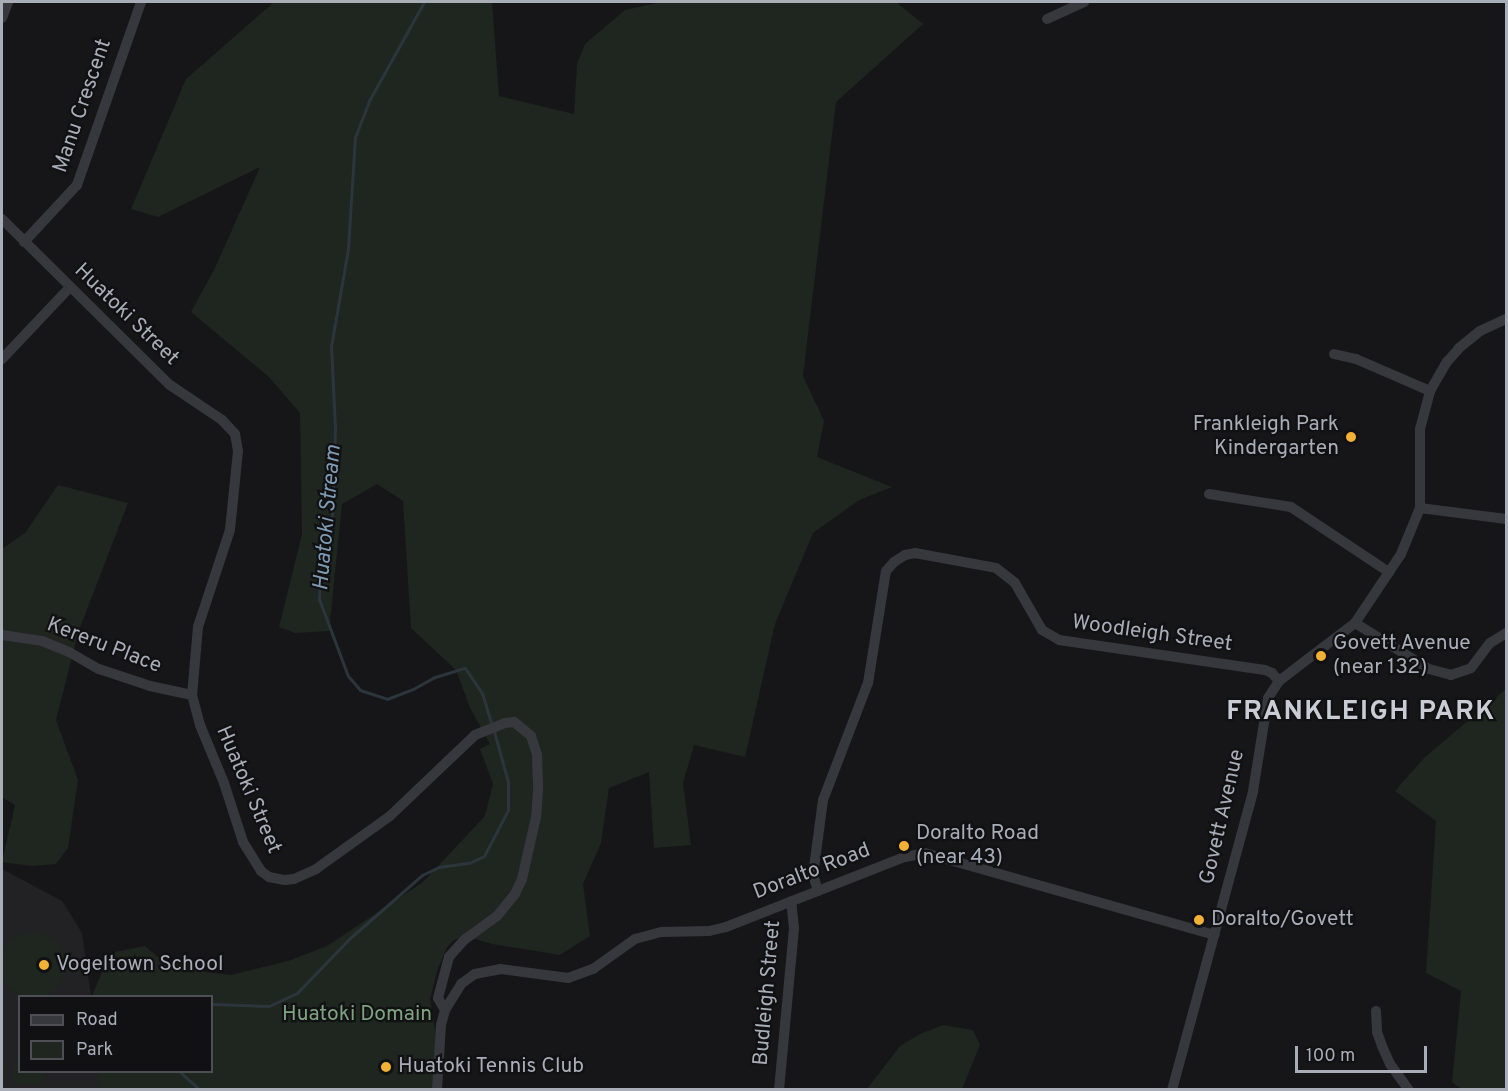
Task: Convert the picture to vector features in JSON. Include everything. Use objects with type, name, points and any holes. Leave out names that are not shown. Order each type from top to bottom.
[{"type":"street","points":[[2,18],[8,2]]},
{"type":"street","name":"Manu Crescent","points":[[24,242],[77,185],[141,2]]},
{"type":"street","points":[[1047,19],[1084,2]]},
{"type":"street","name":"Huatoki Street","points":[[2,219],[170,385],[231,428],[237,443],[230,530],[198,627],[192,695],[200,725],[224,783],[249,856],[261,871],[276,879],[294,879],[304,875],[403,805],[475,735],[505,723],[514,722],[525,729],[534,743],[537,755],[538,791],[532,838],[515,894],[497,916],[465,939],[449,957],[438,998],[446,1010],[441,1025],[437,1089]]},
{"type":"street","points":[[2,359],[70,287]]},
{"type":"street","name":"Govett Avenue","points":[[1172,1089],[1253,791],[1266,707],[1279,681],[1355,623],[1408,542],[1420,508],[1420,438],[1430,391],[1447,362],[1459,348],[1480,332],[1506,319]]},
{"type":"street","points":[[1334,354],[1356,359],[1430,391]]},
{"type":"street","points":[[1209,494],[1291,507],[1389,572]]},
{"type":"street","points":[[1420,508],[1506,519]]},
{"type":"street","name":"Woodleigh Street","points":[[818,891],[813,875],[823,800],[868,683],[886,571],[905,555],[915,553],[996,568],[1015,583],[1042,630],[1059,640],[1265,670],[1272,673],[1279,681]]},
{"type":"street","points":[[1355,623],[1429,669],[1451,675],[1472,668],[1490,643],[1506,633]]},
{"type":"street","name":"Kereru Place","points":[[2,635],[42,641],[69,652],[99,669],[150,686],[192,695]]},
{"type":"street","name":"Doralto Road","points":[[446,1010],[461,984],[475,974],[500,969],[568,978],[593,969],[635,939],[662,932],[709,932],[905,857],[925,853],[1215,935]]},
{"type":"street","name":"Budleigh Street","points":[[779,1089],[794,928],[791,901]]},
{"type":"street","points":[[1376,1011],[1377,1032],[1382,1046],[1390,1064],[1408,1089]]},
{"type":"shaded area","name":"Vogeltown School","points":[[2,869],[62,901],[82,933],[91,995],[18,995],[18,1073],[100,1073],[102,1089],[2,1089]]},
{"type":"green space","name":"Huatoki Domain","points":[[274,2],[492,2],[499,96],[574,114],[577,64],[585,44],[625,10],[662,2],[896,2],[923,24],[836,102],[803,376],[824,421],[817,457],[892,487],[859,500],[813,533],[775,624],[745,757],[694,745],[683,783],[691,845],[654,848],[649,772],[609,788],[601,843],[583,884],[590,936],[560,955],[492,944],[465,936],[454,940],[447,947],[437,971],[430,999],[438,1050],[434,1089],[99,1089],[97,1073],[213,1073],[213,995],[92,995],[110,953],[145,946],[165,963],[180,960],[205,972],[231,975],[288,961],[327,946],[423,882],[485,816],[493,784],[480,749],[490,744],[470,708],[456,670],[411,628],[403,501],[377,484],[342,504],[329,631],[295,633],[279,627],[302,534],[300,413],[269,377],[191,312],[215,268],[260,167],[158,217],[131,209],[186,79]]},
{"type":"green space","points":[[58,485],[128,503],[78,633],[56,720],[78,780],[68,848],[56,864],[32,866],[2,862],[15,805],[2,797],[2,549],[25,533]]},
{"type":"green space","points":[[1506,689],[1506,1089],[1461,1089],[1452,1082],[1461,991],[1426,973],[1436,821],[1395,791],[1425,757]]},
{"type":"green space","points":[[27,932],[46,934],[57,941],[66,959],[64,978],[57,989],[48,995],[18,995],[9,989],[0,971],[2,952],[9,941]]},
{"type":"green space","points":[[943,1025],[973,1030],[980,1045],[962,1089],[867,1089],[900,1046],[920,1034]]},
{"type":"green space","points":[[15,1062],[18,1063],[18,1073],[44,1073],[42,1086],[12,1082]]},
{"type":"waterway","name":"Huatoki Stream","points":[[424,2],[369,101],[355,137],[348,249],[331,346],[335,429],[332,515],[321,558],[319,599],[348,676],[360,690],[387,699],[435,677],[465,668],[482,693],[492,725]]},
{"type":"waterway","name":"Huatoki Stream","points":[[213,1004],[269,1006],[297,993],[350,938],[422,875],[439,867],[469,863],[484,856],[508,810],[508,782],[494,731]]},
{"type":"waterway","name":"Huatoki Stream","points":[[181,1073],[200,1090]]},
{"type":"place","name":"Frankleigh Park Kindergarten","points":[[1351,437]]},
{"type":"place","name":"Govett Avenue (near 132)","points":[[1321,656]]},
{"type":"place","name":"Doralto Road (near 43)","points":[[904,846]]},
{"type":"place","name":"Doralto/Govett","points":[[1199,920]]},
{"type":"place","name":"Vogeltown School","points":[[44,965]]},
{"type":"place","name":"Huatoki Tennis Club","points":[[386,1067]]},
{"type":"district","name":"FRANKLEIGH PARK","points":[[1361,713]]}]
